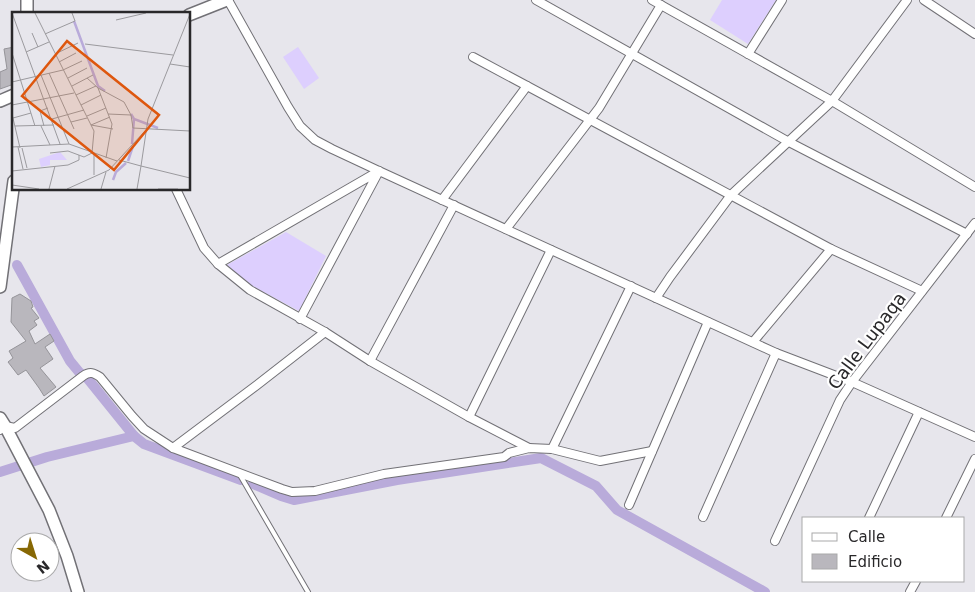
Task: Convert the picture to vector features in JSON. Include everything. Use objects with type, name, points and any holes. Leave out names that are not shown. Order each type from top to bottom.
[{"type":"street","points":[[190,14],[211,3],[228,0],[288,107],[300,126],[315,140],[776,353],[852,382],[975,437]]},
{"type":"street","points":[[536,0],[789,142],[967,234]]},
{"type":"street","points":[[652,0],[832,101],[975,187]]},
{"type":"street","points":[[748,54],[782,0]]},
{"type":"street","points":[[656,298],[731,195],[832,101],[907,0]]},
{"type":"street","points":[[924,0],[975,34]]},
{"type":"street","points":[[506,229],[599,108],[661,5]]},
{"type":"street","points":[[473,57],[831,249],[922,291]]},
{"type":"street","points":[[442,200],[527,86]]},
{"type":"street","points":[[0,101],[12,96]]},
{"type":"street","points":[[218,264],[379,171]]},
{"type":"street","points":[[300,319],[379,171]]},
{"type":"street","points":[[0,287],[13,190]]},
{"type":"street","points":[[176,190],[204,248],[218,264],[250,290],[469,417],[529,448]]},
{"type":"street","points":[[370,360],[454,205]]},
{"type":"street","name":"Calle Lupaqa","points":[[774,541],[840,400],[975,223]]},
{"type":"street","points":[[753,342],[831,249]]},
{"type":"street","points":[[469,417],[551,250]]},
{"type":"street","points":[[552,449],[631,286]]},
{"type":"street","points":[[629,505],[708,322]]},
{"type":"street","points":[[173,448],[325,332]]},
{"type":"street","points":[[703,517],[776,353]]},
{"type":"street","points":[[2,425],[15,428],[83,376],[91,372],[100,377],[144,429],[173,448],[292,492],[315,491],[384,474],[504,457],[509,453],[529,448],[552,449],[600,461],[652,451]]},
{"type":"street","points":[[869,517],[918,412]]},
{"type":"street","points":[[0,413],[2,425],[50,510],[78,592]]},
{"type":"street","points":[[946,517],[975,459]]},
{"type":"lane","points":[[238,473],[308,592]]},
{"type":"shaded area","points":[[722,0],[776,0],[748,44],[710,20]]},
{"type":"shaded area","points":[[298,47],[319,78],[304,89],[283,57]]},
{"type":"shaded area","points":[[286,232],[326,256],[299,311],[249,284],[227,265]]},
{"type":"building","points":[[12,47],[12,85],[0,89],[0,72],[7,69],[4,49]]},
{"type":"building","points":[[20,294],[31,301],[33,307],[31,308],[39,318],[34,321],[37,325],[29,331],[35,344],[50,334],[54,341],[45,347],[53,359],[40,368],[56,387],[44,396],[26,370],[18,375],[8,362],[13,358],[9,351],[26,341],[11,322],[12,298]]},
{"type":"waterway","points":[[17,265],[70,361],[88,379],[134,436]]},
{"type":"waterway","points":[[0,472],[47,457],[134,436],[144,444],[241,480]]},
{"type":"waterway","points":[[253,484],[294,500],[397,480],[541,458],[596,486],[617,510],[765,592]]}]
